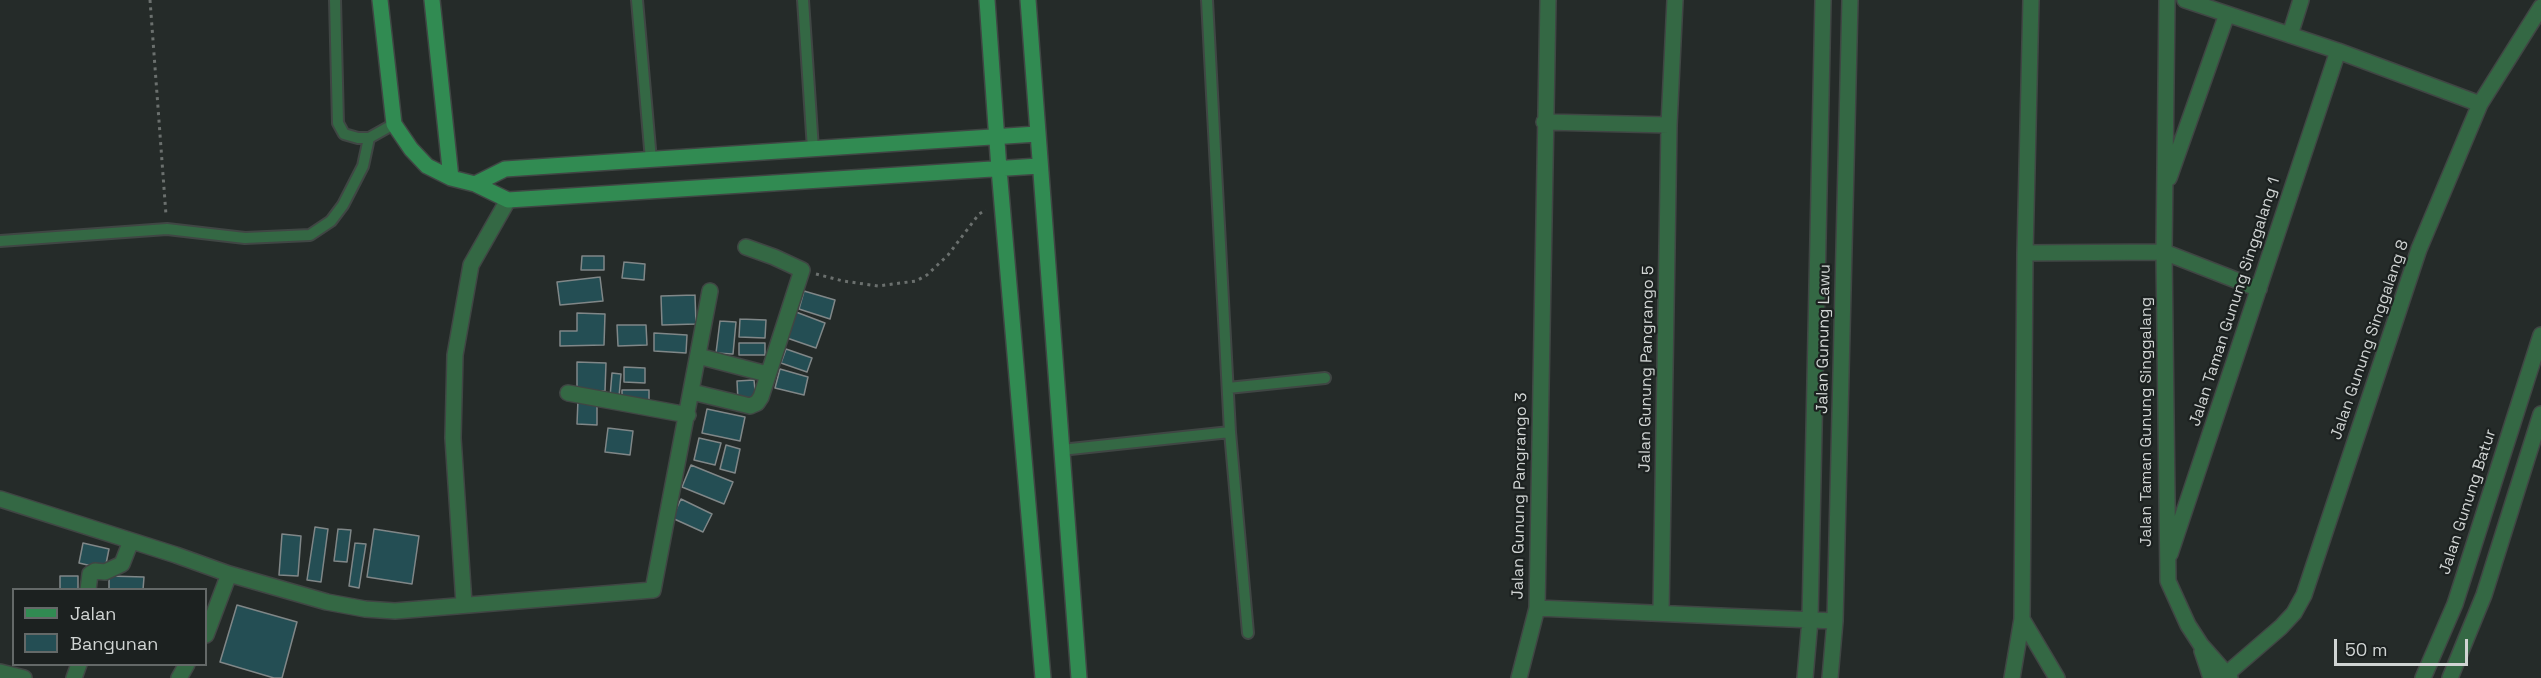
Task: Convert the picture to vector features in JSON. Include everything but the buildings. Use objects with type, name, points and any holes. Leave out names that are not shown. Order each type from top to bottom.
[{"type":"main road","points":[[380,0],[394,124],[411,149],[427,166],[451,178],[475,184],[508,200],[1039,166]]},
{"type":"main road","points":[[432,0],[451,178]]},
{"type":"main road","points":[[987,0],[1002,207],[1043,678]]},
{"type":"main road","points":[[1028,0],[1036,134],[1079,678]]},
{"type":"main road","points":[[475,184],[505,169],[1036,134]]},
{"type":"street","name":"Jalan Gunung Pangrango 3","points":[[1548,0],[1537,608],[1835,621]]},
{"type":"street","name":"Jalan Gunung Pangrango 5","points":[[1660,613],[1669,125],[1674,0]]},
{"type":"street","name":"Jalan Gunung Lawu","points":[[1805,678],[1810,620],[1823,0]]},
{"type":"street","name":"Jalan Gunung Lawu","points":[[1830,678],[1835,621],[1850,0]]},
{"type":"street","points":[[2012,678],[2022,619],[2025,253],[2031,0]]},
{"type":"street","name":"Jalan Taman Gunung Singgalang","points":[[2167,0],[2164,252],[2166,566],[2173,594],[2201,645],[2226,677]]},
{"type":"street","points":[[2185,0],[2338,51],[2480,104]]},
{"type":"street","points":[[2290,35],[2301,0]]},
{"type":"street","name":"Jalan Gunung Singgalang 8","points":[[2226,677],[2281,627],[2294,613],[2304,595],[2419,249],[2480,104],[2541,7]]},
{"type":"street","name":"Jalan Taman Gunung Singgalang","points":[[2165,190],[2227,14]]},
{"type":"street","name":"Jalan Taman Gunung Singgalang 1","points":[[2166,566],[2338,51]]},
{"type":"street","points":[[1544,122],[1669,125]]},
{"type":"street","points":[[464,604],[453,438],[454,354],[471,265],[508,200]]},
{"type":"street","points":[[692,392],[750,406],[757,403],[761,397],[802,270],[746,247]]},
{"type":"street","points":[[2025,253],[2164,252],[2259,289]]},
{"type":"street","points":[[0,499],[229,574],[327,602],[365,609],[395,611],[653,590],[710,291]]},
{"type":"street","name":"Jalan Gunung Batur","points":[[2423,678],[2452,610],[2541,335]]},
{"type":"street","points":[[698,356],[767,374]]},
{"type":"street","points":[[568,393],[688,415]]},
{"type":"street","points":[[2450,678],[2484,594],[2541,414]]},
{"type":"street","points":[[88,588],[90,574],[95,571],[105,572],[122,564],[131,541]]},
{"type":"street","points":[[207,632],[229,574]]},
{"type":"street","points":[[1519,678],[1537,608]]},
{"type":"street","points":[[2452,610],[2473,620]]},
{"type":"street","points":[[2022,619],[2057,678]]},
{"type":"street","name":"Jalan Taman Gunung Singgalang","points":[[2201,645],[2211,678]]},
{"type":"street","points":[[0,672],[24,678]]},
{"type":"lane","points":[[335,0],[338,123],[344,134],[358,138],[369,138],[394,124]]},
{"type":"lane","points":[[638,0],[651,160]]},
{"type":"lane","points":[[803,0],[813,149]]},
{"type":"lane","points":[[1207,0],[1230,432],[1248,633]]},
{"type":"lane","points":[[0,241],[167,229],[245,238],[310,235],[331,222],[343,205],[363,166],[369,138]]},
{"type":"lane","points":[[1228,388],[1325,378]]},
{"type":"lane","points":[[1061,450],[1230,432]]},
{"type":"path","points":[[150,0],[167,229]]},
{"type":"path","points":[[802,270],[843,281],[878,286],[916,281],[927,275],[948,255],[983,211],[1002,207]]}]
